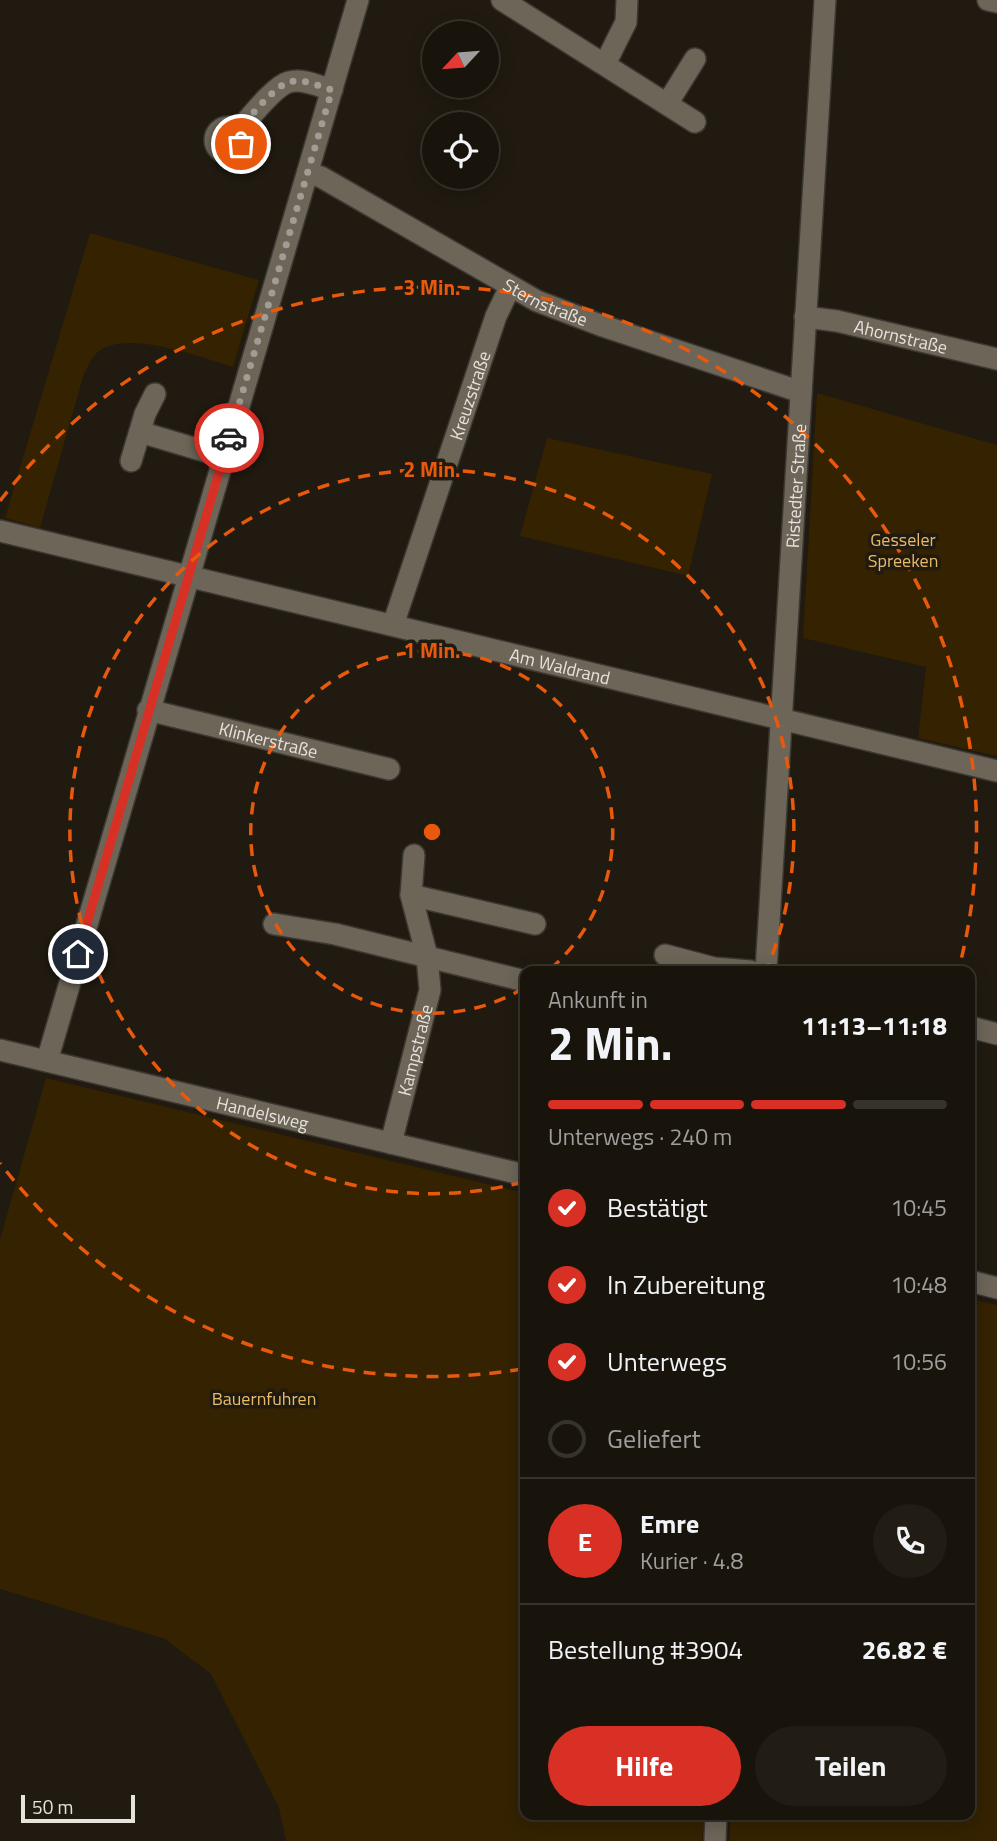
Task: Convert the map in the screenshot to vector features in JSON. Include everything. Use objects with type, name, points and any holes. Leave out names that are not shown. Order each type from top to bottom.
[{"type":"street","points":[[47,1061],[358,0]]},
{"type":"street","points":[[502,0],[695,122]]},
{"type":"street","points":[[605,64],[626,22],[627,0]]},
{"type":"street","name":"Ristedter Straße","points":[[766,966],[825,0]]},
{"type":"street","points":[[988,0],[997,2]]},
{"type":"street","points":[[667,104],[695,59]]},
{"type":"street","points":[[237,131],[279,87],[289,82],[302,81],[332,90]]},
{"type":"street","name":"Sternstraße","points":[[307,173],[321,177],[537,301],[600,326],[800,392]]},
{"type":"street","name":"Kreuzstraße","points":[[393,625],[496,316],[510,287]]},
{"type":"street","name":"Ahornstraße","points":[[805,317],[837,321],[997,359]]},
{"type":"street","points":[[131,461],[145,414],[155,394]]},
{"type":"street","points":[[140,432],[224,457]]},
{"type":"street","name":"Am Waldrand","points":[[0,531],[997,771]]},
{"type":"street","name":"Klinkerstraße","points":[[148,710],[389,769]]},
{"type":"street","name":"Kampstraße","points":[[391,1143],[430,990],[427,956],[411,895],[414,855]]},
{"type":"street","points":[[411,895],[535,924]]},
{"type":"street","points":[[274,924],[335,934],[520,980]]},
{"type":"street","points":[[665,955],[707,966]]},
{"type":"street","points":[[975,1028],[997,1034]]},
{"type":"street","name":"Handelsweg","points":[[0,1050],[520,1174]]},
{"type":"street","points":[[975,1282],[997,1288]]},
{"type":"street","points":[[715,1841],[716,1820]]},
{"type":"green space","points":[[90,233],[259,280],[233,367],[142,344],[123,343],[107,347],[95,355],[84,374],[40,528],[5,518]]},
{"type":"green space","name":"Gesseler Spreeken","points":[[817,393],[997,445],[997,756],[918,738],[926,667],[803,638]]},
{"type":"green space","points":[[547,438],[712,474],[688,576],[520,536]]},
{"type":"green space","name":"Bauernfuhren","points":[[46,1078],[520,1192],[520,1820],[704,1820],[702,1841],[286,1841],[279,1808],[211,1674],[165,1639],[0,1589],[0,1239]]},
{"type":"green space","points":[[975,1300],[997,1305],[997,1841],[729,1841],[731,1820],[975,1820]]},
{"type":"way so far","points":[[229,438],[332,90],[302,81],[289,82],[279,87],[237,131],[241,144]]},
{"type":"route","points":[[78,954],[229,438]]}]
